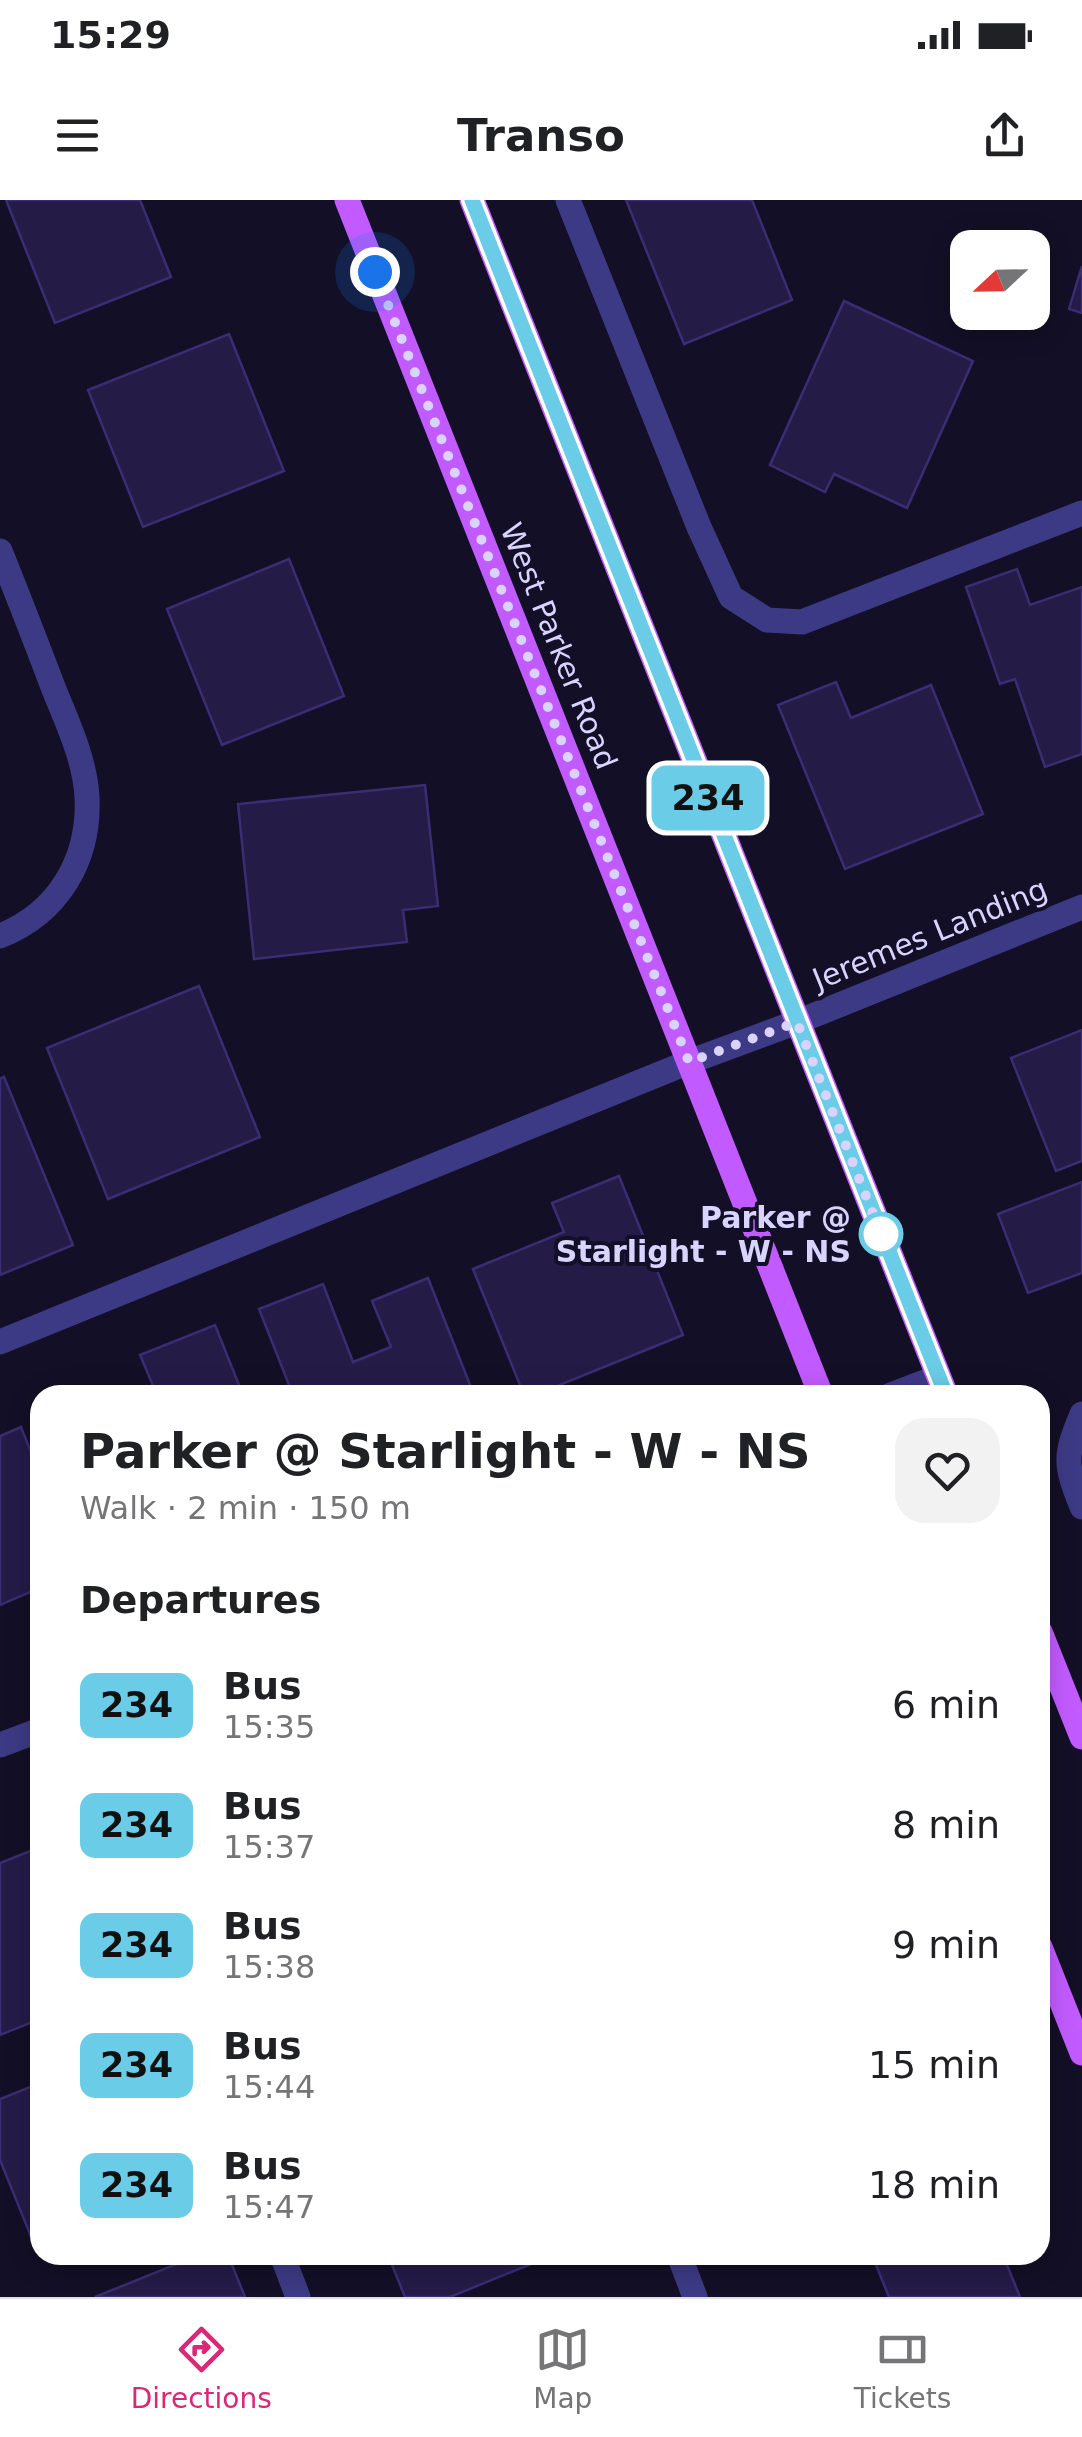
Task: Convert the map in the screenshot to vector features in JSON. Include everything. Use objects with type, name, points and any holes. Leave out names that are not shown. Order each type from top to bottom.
[{"type":"main road","name":"West Parker Road","points":[[347,200],[817,1385]]},
{"type":"main road","points":[[472,200],[942,1385]]},
{"type":"main road","points":[[1050,1657],[1082,1737]]},
{"type":"main road","points":[[1050,1972],[1082,2053]]},
{"type":"street","points":[[568,200],[699,527],[731,597],[767,620],[802,622],[1082,513]]},
{"type":"street","points":[[0,551],[76,744],[87,797],[81,847],[64,890],[26,925],[0,936]]},
{"type":"street","name":"Jeremes Landing","points":[[0,1342],[689,1062],[1082,908]]},
{"type":"street","points":[[1082,1414],[1069,1446],[1067,1468],[1082,1506]]},
{"type":"street","points":[[0,1745],[30,1734]]},
{"type":"street","points":[[286,2265],[298,2297]]},
{"type":"street","points":[[683,2265],[695,2297]]},
{"type":"building","points":[[6,200],[140,200],[171,277],[55,323]]},
{"type":"building","points":[[626,200],[752,200],[792,300],[684,344]]},
{"type":"building","points":[[1082,266],[1082,313],[1069,309]]},
{"type":"building","points":[[844,301],[973,361],[907,508],[834,474],[825,492],[770,465]]},
{"type":"building","points":[[229,334],[284,471],[143,527],[88,390]]},
{"type":"building","points":[[289,559],[344,696],[222,745],[167,609]]},
{"type":"building","points":[[1017,569],[1030,605],[1082,587],[1082,754],[1045,767],[1015,679],[1000,684],[966,587]]},
{"type":"building","points":[[836,682],[851,718],[931,685],[983,814],[845,869],[778,705]]},
{"type":"building","points":[[425,785],[438,906],[403,910],[407,942],[254,959],[238,804]]},
{"type":"building","points":[[199,986],[260,1137],[108,1199],[47,1048]]},
{"type":"building","points":[[1082,1030],[1082,1161],[1056,1171],[1011,1058]]},
{"type":"building","points":[[4,1077],[73,1245],[0,1275],[0,1079]]},
{"type":"building","points":[[619,1176],[683,1335],[560,1385],[520,1385],[473,1269],[564,1232],[552,1203]]},
{"type":"building","points":[[1082,1182],[1082,1273],[1028,1293],[998,1214]]},
{"type":"building","points":[[428,1278],[470,1385],[289,1385],[259,1309],[323,1284],[353,1362],[391,1347],[372,1301]]},
{"type":"building","points":[[215,1325],[239,1385],[153,1385],[140,1355]]},
{"type":"building","points":[[21,1427],[30,1450],[30,1592],[0,1605],[0,1436]]},
{"type":"building","points":[[30,1851],[30,2023],[0,2035],[0,1863]]},
{"type":"building","points":[[30,2087],[30,2234],[0,2160],[0,2099]]},
{"type":"building","points":[[174,2265],[232,2265],[245,2297],[95,2297]]},
{"type":"building","points":[[392,2265],[528,2265],[450,2297],[405,2297]]},
{"type":"building","points":[[876,2265],[1007,2265],[1020,2297],[889,2297]]},
{"type":"bus line","name":"234","points":[[472,200],[942,1385]]},
{"type":"place","name":"Parker @ Starlight - W - NS","points":[[881,1234]]},
{"type":"route","points":[[375,272],[689,1062],[797,1022],[881,1234]]}]
